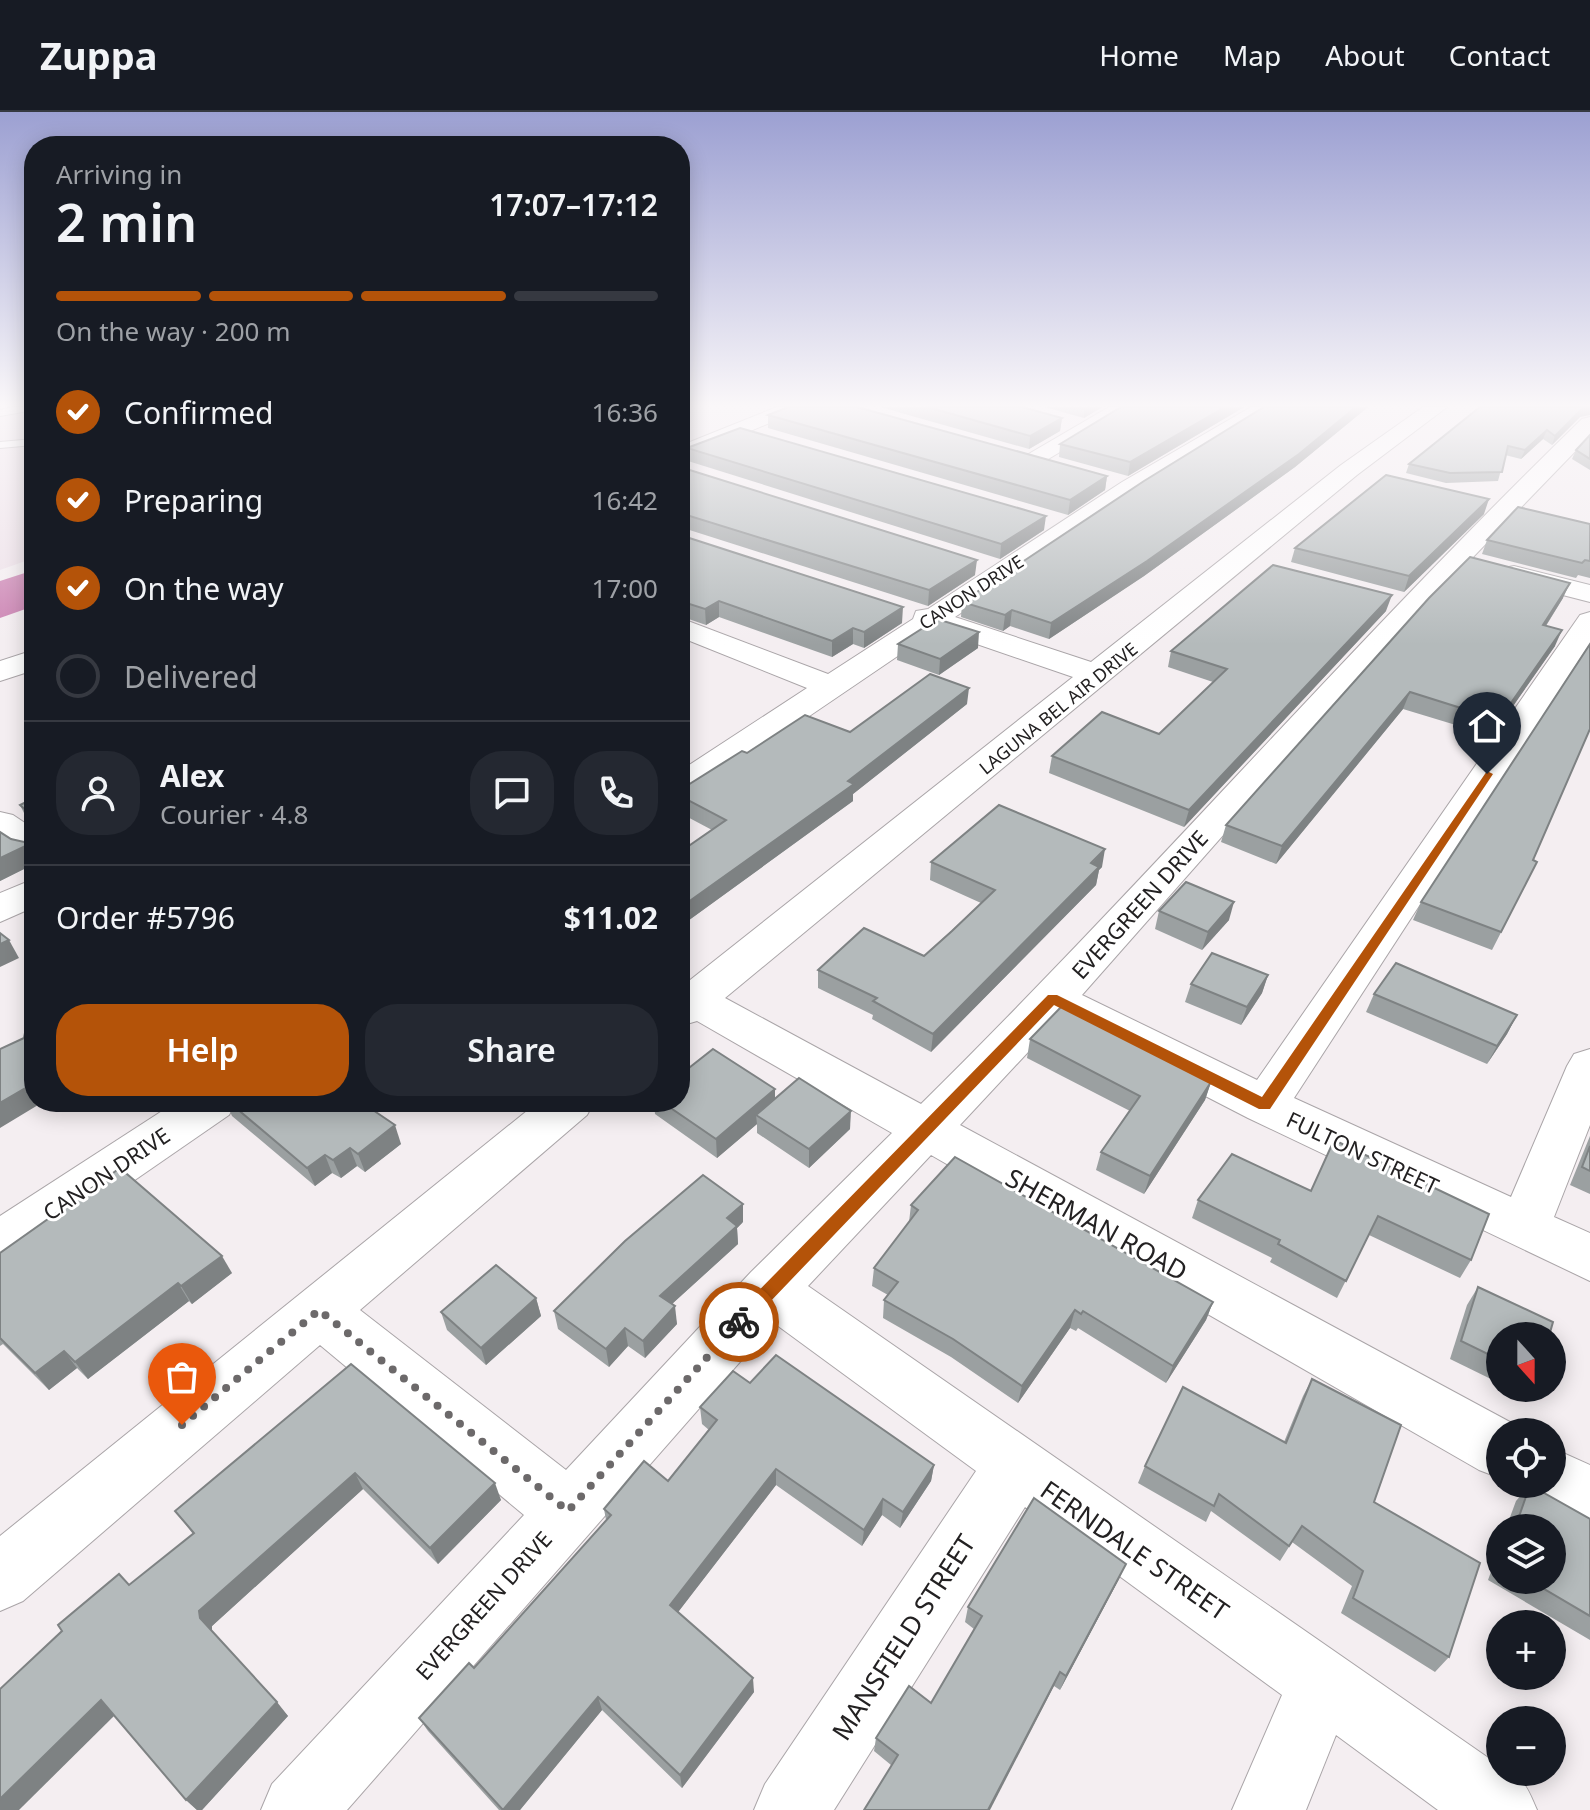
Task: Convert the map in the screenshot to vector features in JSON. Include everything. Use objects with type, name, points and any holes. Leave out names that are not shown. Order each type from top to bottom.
[{"type":"street","name":"LAGUNA BEL AIR DRIVE","points":[[690,1003],[1099,675],[1256,565],[1350,486]]},
{"type":"street","name":"EVERGREEN DRIVE","points":[[298,1810],[770,1289],[1053,999],[1396,601],[1459,560],[1526,486]]},
{"type":"street","name":"CANON DRIVE","points":[[690,780],[830,686],[916,614],[1002,571],[1131,487]]},
{"type":"street","points":[[1042,518],[1072,527]]},
{"type":"street","points":[[1459,560],[1590,594]]},
{"type":"street","points":[[973,562],[1002,571]]},
{"type":"street","points":[[916,614],[1099,675]]},
{"type":"street","points":[[1265,1105],[1590,621]]},
{"type":"street","points":[[690,631],[830,686]]},
{"type":"street","points":[[690,657],[718,641]]},
{"type":"street","points":[[0,672],[24,664]]},
{"type":"street","points":[[0,823],[24,839]]},
{"type":"street","points":[[0,909],[24,896]]},
{"type":"street","name":"FULTON STREET","points":[[1053,999],[1265,1105],[1590,1258]]},
{"type":"street","name":"SHERMAN ROAD","points":[[690,1007],[926,1129],[1486,1441]]},
{"type":"street","points":[[1524,1228],[1590,1066]]},
{"type":"street","name":"CANON DRIVE","points":[[0,1244],[197,1112]]},
{"type":"street","points":[[0,1578],[558,1112]]},
{"type":"street","name":"FERNDALE STREET","points":[[770,1289],[1500,1810]]},
{"type":"street","points":[[319,1310],[568,1511]]},
{"type":"street","name":"MANSFIELD STREET","points":[[791,1810],[1016,1465]]},
{"type":"street","points":[[1566,1486],[1590,1499]]},
{"type":"street","points":[[1269,1810],[1322,1683]]},
{"type":"shaded area","points":[[0,486],[24,486],[24,562],[0,570]]},
{"type":"building","points":[[690,486],[741,486],[977,560],[929,590],[690,516]]},
{"type":"building","points":[[812,486],[943,486],[1046,516],[1001,544]]},
{"type":"building","points":[[1021,486],[1091,486],[1070,500]]},
{"type":"building","points":[[1136,486],[1253,486],[1147,561],[1051,623],[1012,610],[1005,615],[962,602]]},
{"type":"building","points":[[1372,486],[1434,486],[1489,499],[1409,576],[1295,548]]},
{"type":"building","points":[[1518,507],[1590,524],[1590,561],[1582,563],[1487,540]]},
{"type":"building","points":[[690,538],[903,607],[864,632],[853,628],[832,641],[719,601],[705,609],[690,604]]},
{"type":"building","points":[[1470,557],[1570,583],[1543,625],[1562,630],[1499,720],[1410,692],[1282,846],[1226,825],[1429,598]]},
{"type":"building","points":[[1273,565],[1392,595],[1189,810],[1052,756],[1102,712],[1159,734],[1227,669],[1171,651]]},
{"type":"building","points":[[937,619],[979,632],[940,659],[898,644]]},
{"type":"building","points":[[1590,644],[1590,729],[1533,860],[1537,862],[1501,932],[1421,902]]},
{"type":"building","points":[[930,674],[969,688],[848,781],[854,784],[690,901],[690,845],[726,820],[690,801],[690,784],[742,751],[747,753],[805,715],[850,732]]},
{"type":"building","points":[[999,805],[1105,849],[1091,863],[1099,867],[933,1034],[873,1001],[877,998],[818,970],[864,928],[924,956],[952,931],[995,890],[931,862]]},
{"type":"building","points":[[0,832],[24,842],[24,847],[0,858]]},
{"type":"building","points":[[1186,882],[1234,902],[1208,932],[1159,911]]},
{"type":"building","points":[[0,933],[9,940],[0,944]]},
{"type":"building","points":[[1212,953],[1268,975],[1247,1007],[1191,984]]},
{"type":"building","points":[[1396,963],[1517,1015],[1497,1046],[1374,994]]},
{"type":"building","points":[[1062,1006],[1211,1082],[1150,1176],[1101,1152],[1140,1096],[1030,1039]]},
{"type":"building","points":[[24,1038],[24,1089],[0,1103],[0,1049]]},
{"type":"building","points":[[713,1049],[775,1089],[716,1139],[677,1112],[690,1112],[690,1067]]},
{"type":"building","points":[[799,1078],[851,1111],[809,1149],[756,1115]]},
{"type":"building","points":[[241,1112],[376,1112],[395,1125],[358,1154],[350,1148],[333,1160],[325,1155],[307,1168]]},
{"type":"building","points":[[1334,1140],[1489,1214],[1471,1260],[1378,1216],[1346,1281],[1278,1244],[1280,1240],[1198,1200],[1232,1154],[1311,1191]]},
{"type":"building","points":[[1590,1146],[1590,1171],[1582,1167]]},
{"type":"building","points":[[955,1157],[1213,1302],[1173,1366],[1083,1311],[1081,1314],[1075,1310],[1022,1386],[953,1339],[884,1300],[898,1282],[874,1268],[918,1210],[911,1205]]},
{"type":"building","points":[[120,1168],[222,1256],[181,1286],[178,1283],[75,1362],[64,1351],[35,1373],[0,1338],[0,1253]]},
{"type":"building","points":[[703,1175],[743,1204],[727,1218],[737,1226],[660,1296],[675,1306],[643,1341],[625,1328],[606,1349],[554,1311],[625,1241]]},
{"type":"building","points":[[496,1265],[536,1298],[481,1348],[441,1312]]},
{"type":"building","points":[[1478,1287],[1553,1322],[1486,1322],[1486,1353],[1461,1341]]},
{"type":"building","points":[[776,1355],[934,1465],[903,1512],[883,1499],[864,1530],[776,1469],[670,1605],[753,1678],[680,1775],[598,1697],[503,1810],[419,1718],[469,1663],[474,1668],[611,1515],[604,1509],[644,1461],[668,1481],[717,1420],[700,1407],[733,1371],[750,1383]]},
{"type":"building","points":[[351,1364],[495,1483],[430,1548],[355,1473],[199,1611],[200,1618],[277,1702],[186,1800],[101,1700],[0,1799],[0,1689],[62,1631],[58,1625],[119,1574],[129,1585],[194,1533],[175,1511]]},
{"type":"building","points":[[1312,1379],[1401,1425],[1374,1502],[1480,1563],[1449,1657],[1353,1598],[1363,1571],[1302,1526],[1289,1546],[1219,1494],[1214,1506],[1145,1466],[1183,1387],[1286,1443]]},
{"type":"building","points":[[1034,1498],[1126,1564],[1066,1676],[1060,1672],[988,1810],[864,1810],[898,1755],[876,1738],[909,1686],[931,1703],[982,1616],[968,1607]]},
{"type":"building","points":[[1525,1498],[1553,1498],[1590,1519],[1590,1616],[1553,1594],[1566,1594],[1566,1514],[1520,1514]]},
{"type":"waterway","points":[[0,601],[24,590]]},
{"type":"way so far","points":[[182,1425],[319,1310],[568,1511],[739,1322]]},
{"type":"route","points":[[739,1322],[1053,999],[1265,1105],[1487,774]]}]
